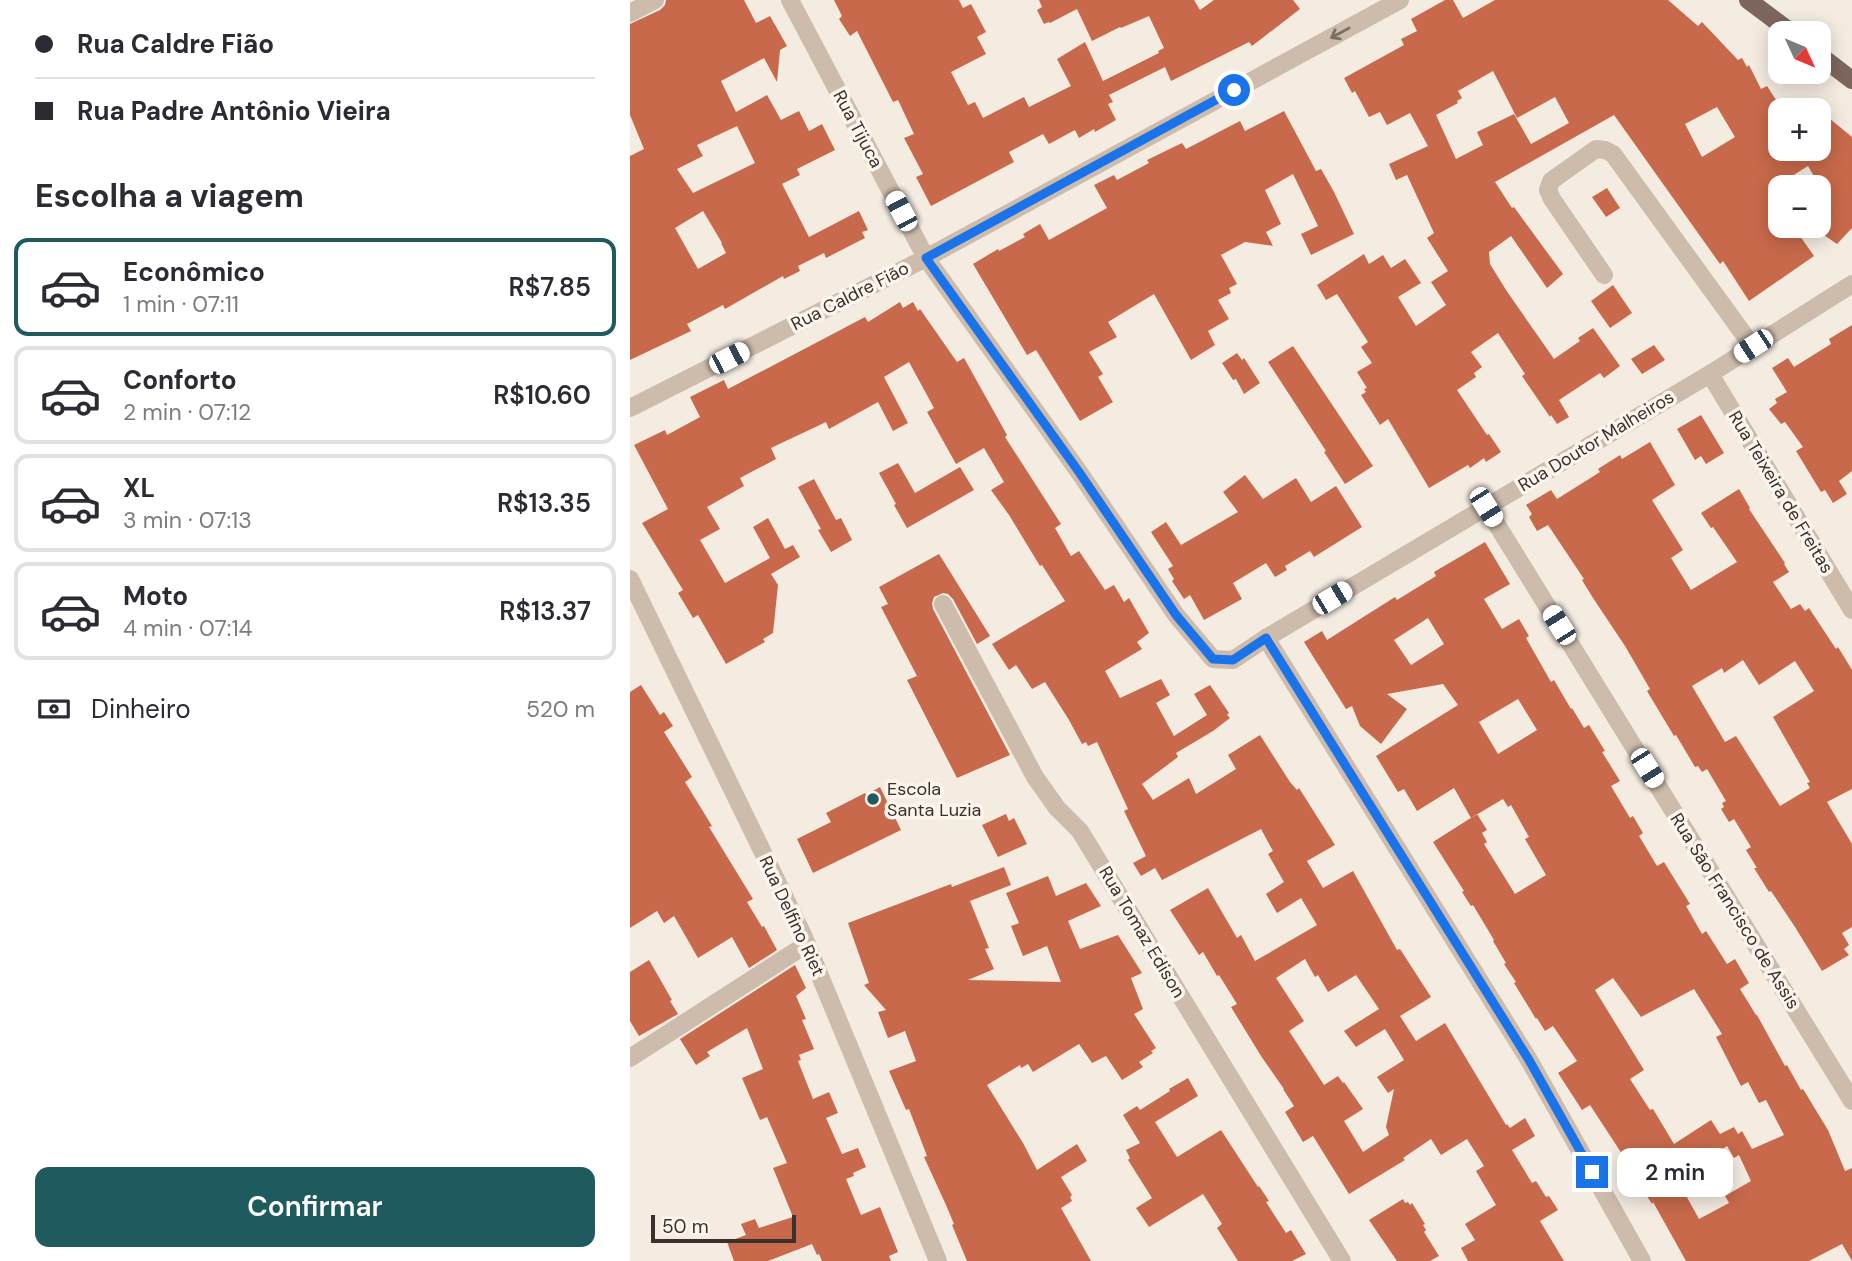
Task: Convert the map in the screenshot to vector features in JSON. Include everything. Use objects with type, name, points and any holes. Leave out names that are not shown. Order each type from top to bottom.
[{"type":"main road","points":[[1748,0],[1776,21]]},
{"type":"main road","points":[[1831,64],[1852,80]]},
{"type":"street","points":[[630,13],[655,0]]},
{"type":"street","name":"Rua Tijuca","points":[[790,0],[926,258],[1079,472],[1176,615],[1213,659],[1233,660],[1266,638]]},
{"type":"street","name":"Rua Caldre Fião","points":[[630,408],[926,258],[1400,0]]},
{"type":"street","points":[[1604,275],[1548,190],[1551,181],[1596,149],[1613,154],[1753,346]]},
{"type":"street","name":"Rua Doutor Malheiros","points":[[1266,638],[1710,374],[1852,284]]},
{"type":"street","name":"Rua Teixeira de Freitas","points":[[1710,374],[1852,610]]},
{"type":"street","name":"Rua São Francisco de Assis","points":[[1486,507],[1852,1101]]},
{"type":"street","name":"Rua Delfino Riet","points":[[630,579],[807,944],[938,1261]]},
{"type":"street","name":"Rua Tomaz Edison","points":[[943,604],[1035,777],[1057,808],[1080,831],[1342,1261]]},
{"type":"street","points":[[1266,638],[1529,1060],[1642,1261]]},
{"type":"street","points":[[630,1058],[807,944]]},
{"type":"building","points":[[666,0],[744,0],[756,23],[770,16],[787,46],[780,50],[777,82],[764,58],[721,81],[736,112],[767,95],[781,120],[799,111],[809,131],[822,124],[835,150],[797,169],[800,175],[782,184],[809,237],[859,211],[868,230],[862,232],[865,238],[826,258],[824,253],[798,266],[800,271],[784,279],[783,276],[725,309],[723,305],[687,324],[691,331],[630,360],[630,156],[644,149],[630,115],[630,24],[665,5]],"holes":[[[737,126],[755,163],[693,193],[677,169],[703,156],[697,145]],[[703,211],[726,253],[698,269],[675,228]]]},
{"type":"building","points":[[834,0],[959,0],[963,8],[971,4],[986,32],[977,37],[986,54],[951,72],[968,105],[975,102],[983,118],[1024,97],[1029,107],[1071,86],[1057,59],[1085,42],[1103,81],[1164,48],[1149,16],[1092,41],[1077,9],[1044,24],[1037,10],[1042,7],[1039,0],[1194,0],[1200,10],[1214,0],[1293,0],[1300,9],[1252,46],[1249,42],[1171,81],[1165,67],[1109,95],[1113,102],[1108,104],[1116,120],[1079,138],[1075,130],[1049,144],[1043,134],[1009,152],[1014,162],[931,206],[916,177],[923,174],[904,138],[914,134],[898,100],[893,102],[857,31],[850,36],[839,19],[842,16]]},
{"type":"building","points":[[1445,0],[1453,0],[1463,18],[1495,0],[1668,0],[1698,26],[1702,22],[1738,60],[1742,58],[1747,67],[1749,65],[1761,89],[1767,86],[1775,98],[1768,98],[1768,161],[1831,161],[1831,120],[1852,137],[1852,228],[1837,244],[1828,238],[1831,238],[1831,175],[1813,175],[1808,166],[1794,175],[1768,175],[1768,238],[1801,238],[1814,256],[1749,301],[1723,261],[1720,264],[1614,115],[1495,182],[1563,274],[1547,288],[1511,236],[1489,252],[1490,264],[1506,290],[1554,359],[1593,328],[1620,366],[1604,378],[1600,373],[1559,400],[1569,417],[1557,424],[1522,376],[1525,374],[1498,333],[1471,352],[1482,367],[1474,373],[1476,377],[1457,390],[1501,452],[1486,462],[1484,458],[1470,468],[1468,465],[1429,488],[1388,419],[1380,425],[1361,395],[1367,388],[1357,372],[1372,363],[1361,347],[1368,342],[1337,294],[1326,300],[1317,285],[1364,254],[1369,264],[1383,255],[1391,268],[1405,259],[1421,283],[1398,297],[1416,326],[1446,305],[1431,282],[1448,271],[1427,238],[1434,233],[1407,175],[1396,180],[1389,164],[1428,146],[1410,113],[1387,125],[1380,112],[1369,117],[1355,91],[1352,93],[1344,78],[1404,45],[1401,39],[1417,31],[1411,19]],"holes":[[[1493,71],[1517,118],[1555,97],[1569,123],[1531,144],[1514,114],[1477,132],[1483,145],[1456,159],[1436,115],[1458,103],[1462,98],[1458,91]],[[1717,107],[1735,137],[1702,157],[1685,124]]]},
{"type":"building","points":[[1284,111],[1316,171],[1321,169],[1354,234],[1311,255],[1301,234],[1318,226],[1293,174],[1265,190],[1281,224],[1266,232],[1273,246],[1245,242],[1221,255],[1237,284],[1229,288],[1231,293],[1218,300],[1229,319],[1208,331],[1215,345],[1191,360],[1154,294],[1108,322],[1117,337],[1089,352],[1103,374],[1098,377],[1113,402],[1080,421],[1036,350],[1027,355],[973,264],[1025,237],[1023,234],[1040,224],[1049,240],[1107,208],[1094,185],[1114,175],[1117,180],[1149,163],[1147,160],[1182,143],[1186,149],[1240,121],[1245,131]]},
{"type":"building","points":[[1607,188],[1620,208],[1606,217],[1592,197]]},
{"type":"building","points":[[1613,285],[1632,313],[1610,328],[1591,301]]},
{"type":"building","points":[[900,302],[903,308],[913,302],[918,311],[920,309],[957,362],[964,358],[1007,435],[1005,437],[1061,524],[1055,528],[1071,556],[1079,551],[1105,590],[1114,585],[1124,602],[1129,598],[1149,633],[1137,642],[1142,649],[1105,671],[1120,698],[1161,679],[1170,695],[1156,703],[1174,736],[1207,715],[1194,694],[1210,685],[1229,713],[1227,715],[1230,718],[1176,753],[1178,757],[1142,784],[1153,800],[1189,778],[1196,794],[1236,769],[1228,755],[1260,735],[1290,782],[1297,790],[1299,788],[1335,845],[1307,861],[1323,888],[1353,871],[1397,950],[1400,949],[1431,997],[1400,1016],[1416,1041],[1445,1023],[1506,1125],[1510,1128],[1525,1118],[1535,1136],[1512,1150],[1532,1183],[1536,1181],[1558,1210],[1540,1221],[1564,1261],[1468,1261],[1461,1248],[1475,1240],[1465,1224],[1496,1205],[1476,1171],[1484,1166],[1467,1139],[1441,1155],[1431,1139],[1403,1158],[1405,1160],[1349,1194],[1313,1136],[1303,1142],[1285,1112],[1294,1106],[1231,1007],[1237,1004],[1203,952],[1199,955],[1170,910],[1208,888],[1237,938],[1241,935],[1255,961],[1317,925],[1301,898],[1277,913],[1266,894],[1284,882],[1268,854],[1273,851],[1261,829],[1162,880],[1155,868],[1141,876],[1133,863],[1146,856],[1124,811],[1128,809],[1097,742],[1088,746],[1086,742],[1082,744],[1045,682],[1032,689],[1016,665],[1009,670],[992,644],[1065,601],[991,490],[1004,482],[984,448],[956,464],[927,412],[934,408],[909,362],[884,377],[908,423],[893,431],[878,402],[829,429],[826,422],[771,448],[776,459],[740,478],[744,486],[707,507],[720,529],[700,540],[725,583],[770,558],[753,527],[768,518],[785,549],[793,545],[800,557],[771,574],[778,585],[773,633],[763,639],[765,642],[726,664],[698,615],[693,618],[678,593],[683,590],[642,523],[668,509],[634,445],[665,430],[667,435],[700,417],[690,397],[724,380],[728,389],[865,317],[868,322]],"holes":[[[1305,959],[1315,977],[1318,975],[1328,992],[1356,975],[1379,1009],[1344,1031],[1356,1047],[1385,1029],[1404,1060],[1377,1077],[1388,1093],[1394,1089],[1386,1127],[1389,1135],[1363,1152],[1344,1121],[1363,1109],[1338,1076],[1324,1085],[1289,1031],[1304,1021],[1276,978]]]},
{"type":"building","points":[[1852,325],[1852,471],[1839,481],[1847,494],[1833,503],[1825,490],[1821,492],[1796,451],[1803,447],[1785,422],[1781,424],[1769,409],[1777,403],[1775,399],[1787,392],[1772,368],[1788,358],[1794,367],[1831,344],[1829,339]]},
{"type":"building","points":[[1654,345],[1665,360],[1642,374],[1631,359]]},
{"type":"building","points":[[1293,346],[1373,466],[1345,484],[1268,362]]},
{"type":"building","points":[[1237,353],[1242,360],[1244,358],[1260,383],[1244,394],[1236,379],[1233,380],[1222,363]]},
{"type":"building","points":[[1701,415],[1724,453],[1706,464],[1701,456],[1695,460],[1677,429]]},
{"type":"building","points":[[1650,442],[1675,485],[1652,500],[1683,550],[1671,558],[1691,590],[1737,562],[1701,513],[1739,489],[1789,572],[1773,582],[1791,609],[1800,604],[1805,611],[1809,608],[1852,670],[1852,789],[1827,802],[1852,844],[1852,927],[1842,933],[1849,945],[1844,949],[1849,955],[1822,971],[1754,868],[1757,868],[1746,850],[1751,847],[1734,819],[1729,822],[1721,809],[1724,807],[1722,803],[1726,801],[1707,769],[1702,772],[1698,766],[1695,767],[1676,735],[1674,736],[1647,691],[1650,689],[1625,646],[1548,525],[1537,531],[1529,517],[1532,514],[1526,505],[1551,490],[1557,499],[1600,472],[1598,469],[1620,455],[1622,459]],"holes":[[[1743,660],[1759,685],[1795,661],[1814,691],[1773,717],[1810,782],[1807,783],[1810,788],[1780,806],[1736,736],[1725,742],[1692,686],[1722,668],[1724,673]]]},
{"type":"building","points":[[898,463],[915,493],[960,467],[974,490],[907,528],[879,473]]},
{"type":"building","points":[[1245,475],[1263,499],[1296,478],[1311,502],[1336,486],[1362,527],[1314,557],[1310,551],[1285,566],[1287,570],[1275,577],[1266,563],[1233,583],[1242,599],[1204,620],[1190,595],[1184,599],[1172,581],[1174,579],[1168,569],[1173,566],[1151,532],[1166,522],[1181,545],[1238,512],[1223,492]]},
{"type":"building","points":[[814,479],[836,520],[841,518],[852,540],[831,552],[798,487]]},
{"type":"building","points":[[1485,542],[1510,584],[1484,599],[1502,629],[1519,619],[1529,636],[1526,638],[1551,682],[1554,680],[1584,728],[1589,725],[1620,781],[1611,786],[1630,818],[1633,816],[1643,833],[1639,836],[1657,866],[1664,862],[1690,904],[1686,906],[1702,934],[1706,931],[1727,964],[1735,959],[1749,983],[1740,989],[1785,1066],[1787,1065],[1828,1130],[1845,1171],[1852,1168],[1852,1261],[1842,1244],[1809,1261],[1686,1261],[1653,1202],[1652,1204],[1590,1105],[1582,1110],[1558,1073],[1577,1061],[1553,1026],[1545,1031],[1536,1019],[1514,983],[1516,982],[1504,964],[1506,963],[1494,940],[1433,842],[1471,818],[1454,788],[1417,811],[1404,789],[1398,792],[1376,756],[1458,705],[1443,684],[1387,694],[1407,709],[1381,744],[1360,726],[1352,706],[1346,709],[1304,642],[1322,631],[1327,640],[1395,597],[1397,600],[1436,576],[1434,572]],"holes":[[[1428,618],[1444,644],[1411,665],[1394,640]],[[1518,699],[1537,730],[1498,754],[1479,722]],[[1503,799],[1508,807],[1511,805],[1529,837],[1525,839],[1546,875],[1515,894],[1484,844],[1487,842],[1482,833],[1487,830],[1477,814]],[[1613,978],[1641,1017],[1694,989],[1722,1034],[1716,1037],[1741,1086],[1748,1082],[1759,1103],[1766,1100],[1784,1135],[1752,1149],[1742,1131],[1738,1134],[1734,1127],[1720,1134],[1711,1120],[1674,1144],[1653,1109],[1650,1110],[1630,1079],[1644,1070],[1595,990]],[[1727,1146],[1734,1158],[1739,1155],[1751,1181],[1725,1196],[1729,1203],[1699,1219],[1678,1181]]]},
{"type":"building","points":[[939,554],[990,636],[977,644],[948,594],[934,597],[933,609],[1010,755],[957,778],[907,680],[917,676],[881,607],[888,604],[879,587]]},
{"type":"building","points":[[641,685],[660,715],[664,712],[673,726],[664,732],[692,777],[685,782],[753,899],[747,902],[777,950],[749,968],[732,937],[698,958],[674,916],[664,923],[657,911],[630,928],[630,692]]},
{"type":"building","points":[[880,787],[901,830],[813,873],[797,839],[831,822],[826,813]]},
{"type":"building","points":[[1006,814],[1009,821],[1014,818],[1027,844],[998,857],[982,825]]},
{"type":"building","points":[[1004,867],[1011,885],[970,901],[989,948],[985,949],[994,969],[968,980],[1061,982],[1047,946],[1023,956],[1011,926],[1019,923],[1006,893],[1048,876],[1056,896],[1086,883],[1101,906],[1068,921],[1080,949],[1118,935],[1142,973],[1131,978],[1143,1009],[1134,1014],[1156,1048],[1139,1062],[1143,1067],[1122,1080],[1106,1056],[1092,1063],[1079,1044],[1033,1072],[1028,1064],[1021,1068],[1020,1065],[987,1085],[1037,1170],[1077,1144],[1087,1161],[1061,1177],[1072,1195],[1072,1201],[1061,1208],[1091,1261],[967,1261],[952,1225],[954,1224],[924,1157],[927,1156],[909,1109],[906,1110],[889,1071],[916,1061],[905,1031],[888,1038],[878,1012],[886,1010],[864,985],[869,983],[848,923]]},
{"type":"building","points":[[649,960],[678,1014],[639,1036],[630,1021],[630,972]]},
{"type":"building","points":[[795,965],[806,988],[796,996],[814,1049],[799,1055],[801,1060],[798,1061],[813,1099],[829,1092],[838,1113],[826,1118],[842,1154],[858,1148],[866,1167],[846,1179],[861,1215],[880,1207],[898,1252],[889,1256],[891,1261],[822,1261],[812,1244],[768,1261],[734,1261],[727,1242],[746,1235],[741,1224],[755,1219],[759,1228],[793,1217],[773,1168],[787,1163],[767,1117],[760,1120],[742,1078],[763,1069],[747,1028],[707,1052],[710,1056],[696,1065],[680,1039]]},
{"type":"building","points":[[1188,1078],[1198,1096],[1155,1122],[1177,1157],[1221,1130],[1269,1201],[1266,1202],[1286,1233],[1291,1230],[1306,1254],[1292,1261],[1238,1261],[1217,1228],[1222,1224],[1203,1194],[1149,1227],[1136,1208],[1152,1198],[1128,1160],[1130,1158],[1126,1150],[1140,1143],[1123,1115],[1137,1106],[1140,1110]]},
{"type":"building","points":[[1403,1199],[1405,1203],[1412,1203],[1425,1224],[1424,1232],[1439,1256],[1430,1261],[1397,1261],[1369,1220]]},
{"type":"place","name":"Escola Santa Luzia","points":[[873,799]]},
{"type":"route","points":[[1234,90],[926,258],[1079,472],[1176,615],[1213,659],[1233,660],[1266,638],[1529,1060],[1592,1172]]}]
